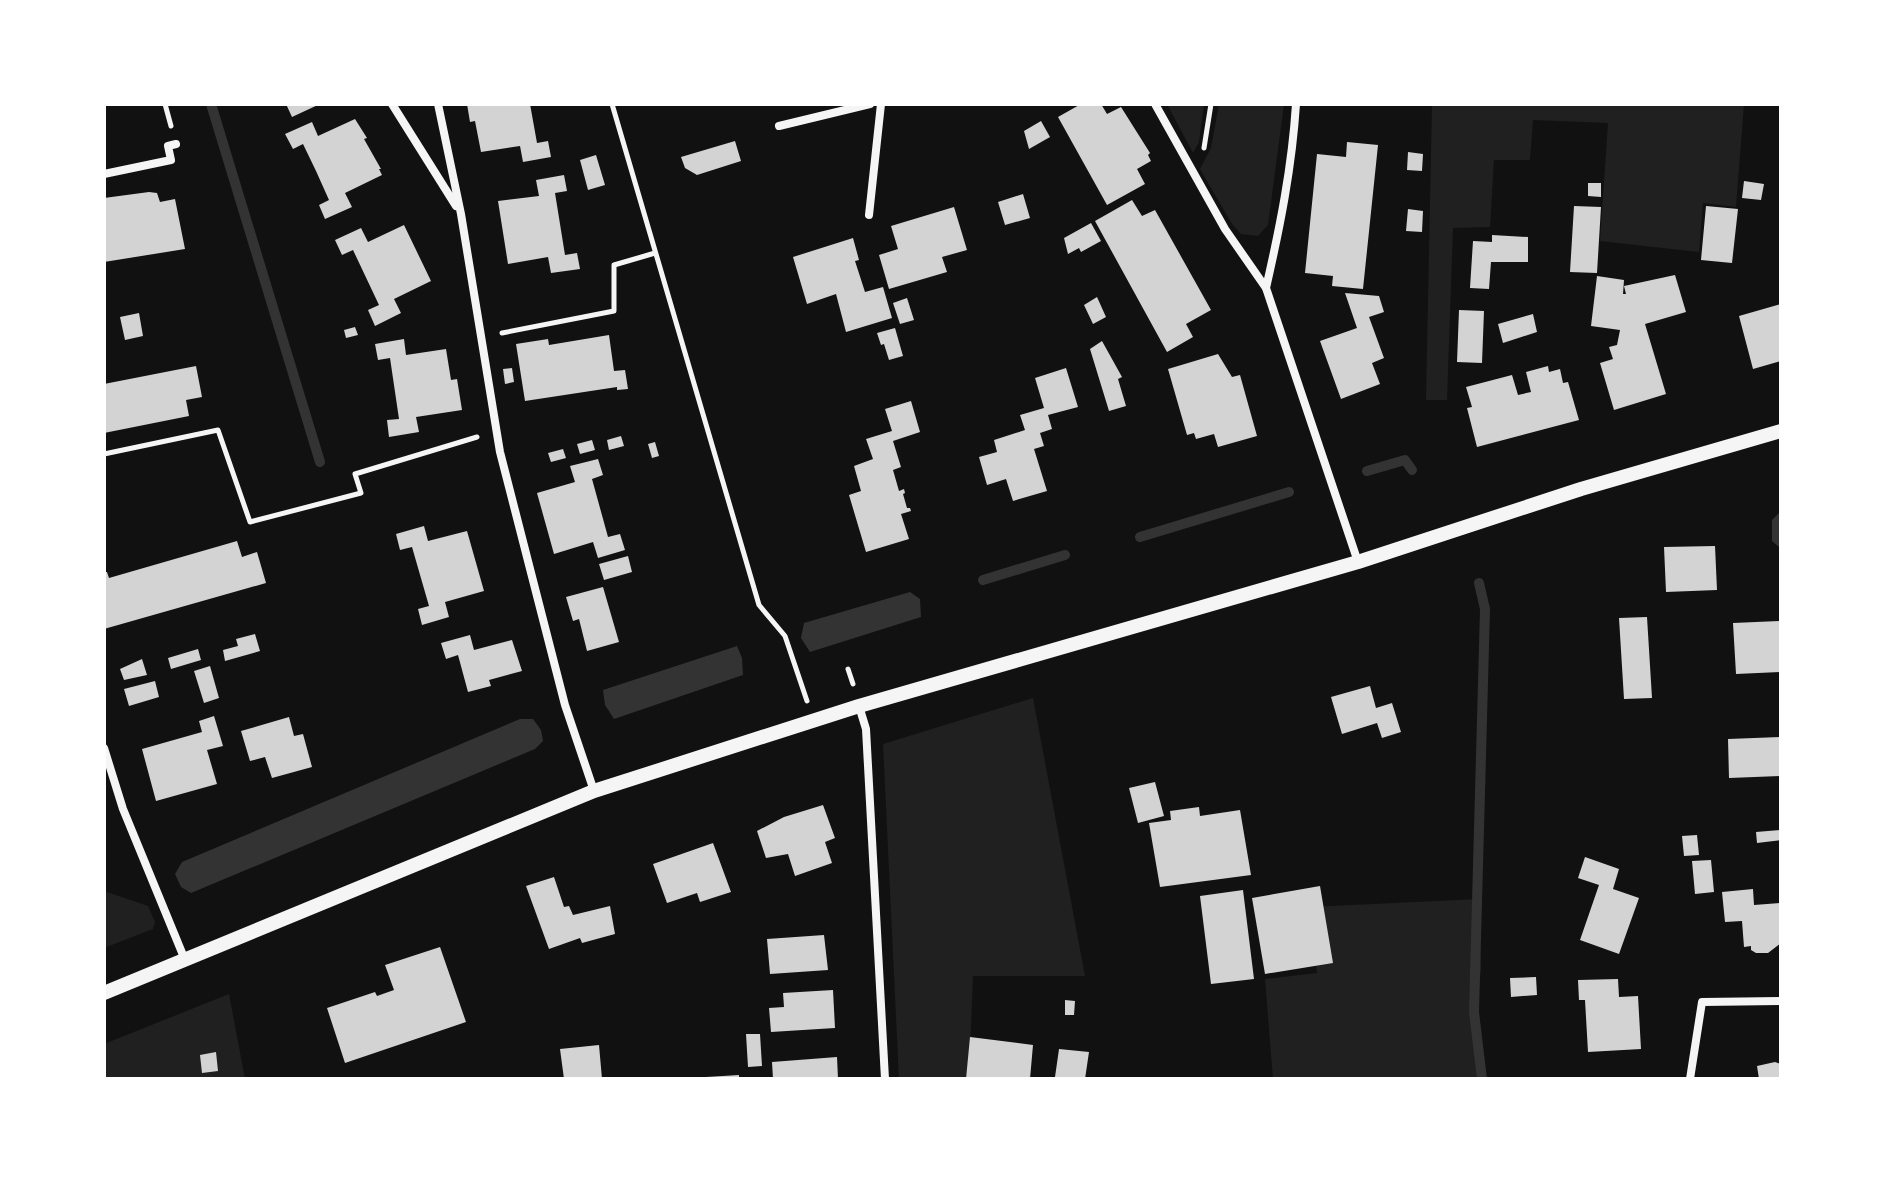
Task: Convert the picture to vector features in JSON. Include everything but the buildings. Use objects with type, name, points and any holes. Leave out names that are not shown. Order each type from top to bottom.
[{"type":"street","points":[[392,104],[461,214]]},
{"type":"street","points":[[438,104],[461,214],[500,452],[565,705],[594,791]]},
{"type":"street","points":[[779,126],[870,104]]},
{"type":"street","points":[[869,215],[881,104]]},
{"type":"street","points":[[1155,104],[1225,229],[1266,288],[1358,562]]},
{"type":"street","points":[[1266,288],[1293,154],[1296,104]]},
{"type":"street","points":[[104,174],[171,160],[168,146],[176,144]]},
{"type":"street","points":[[104,993],[594,791],[859,706],[1358,562],[1581,489],[1781,431]]},
{"type":"street","points":[[859,706],[866,729],[885,1079]]},
{"type":"street","points":[[104,748],[123,809],[185,961]]},
{"type":"street","points":[[1690,1079],[1702,1002],[1781,1001]]},
{"type":"path","points":[[612,104],[759,605],[785,636],[814,722]]},
{"type":"path","points":[[1188,165],[1202,157],[1211,104]]},
{"type":"path","points":[[480,337],[614,311],[614,265],[655,253]]},
{"type":"path","points":[[104,454],[218,430],[250,522],[361,493],[355,474],[497,431]]},
{"type":"shaded area","points":[[1167,104],[1204,104],[1199,142],[1193,153]]},
{"type":"shaded area","points":[[1219,104],[1284,104],[1268,225],[1258,236],[1241,234],[1232,224],[1200,169],[1211,148]]},
{"type":"shaded area","points":[[1432,104],[1744,104],[1736,207],[1703,203],[1699,252],[1600,241],[1608,123],[1533,120],[1530,160],[1494,160],[1490,227],[1453,228],[1447,400],[1426,400]]},
{"type":"shaded area","points":[[1781,511],[1781,549],[1772,541],[1772,520]]},
{"type":"shaded area","points":[[910,592],[920,599],[921,617],[810,652],[801,638],[804,623]]},
{"type":"shaded area","points":[[737,646],[742,658],[743,675],[614,719],[605,705],[603,690]]},
{"type":"shaded area","points":[[1033,698],[1085,976],[973,976],[969,1079],[899,1079],[883,744]]},
{"type":"shaded area","points":[[520,719],[533,719],[541,730],[543,741],[535,749],[191,893],[181,887],[175,874],[182,862]]},
{"type":"shaded area","points":[[104,891],[148,906],[155,922],[153,929],[104,948]]},
{"type":"shaded area","points":[[1479,899],[1481,969],[1474,1034],[1478,1079],[1273,1079],[1265,979],[1317,973],[1310,907]]},
{"type":"shaded area","points":[[229,994],[245,1079],[104,1079],[104,1044]]},
{"type":"waterway","points":[[211,104],[320,462]]},
{"type":"waterway","points":[[1367,471],[1405,460],[1412,470]]},
{"type":"waterway","points":[[1140,537],[1289,492]]},
{"type":"waterway","points":[[983,580],[1065,555]]},
{"type":"waterway","points":[[1479,583],[1485,609],[1474,1012],[1482,1079]]}]
